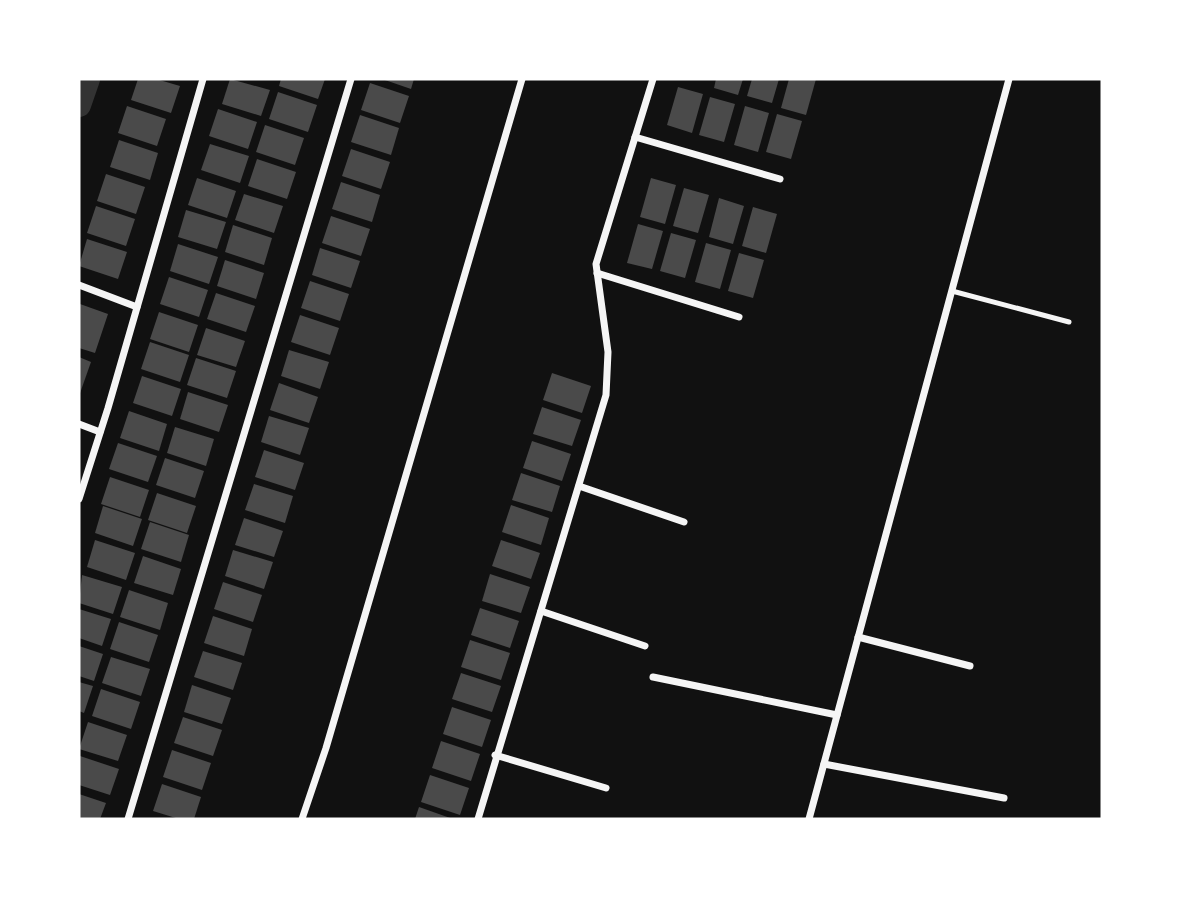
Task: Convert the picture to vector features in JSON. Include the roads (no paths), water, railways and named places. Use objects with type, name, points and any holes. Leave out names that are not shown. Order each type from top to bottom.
[{"type":"street","points":[[79,499],[203,79]]},
{"type":"street","points":[[128,819],[351,79]]},
{"type":"street","points":[[302,819],[326,748],[522,79]]},
{"type":"street","points":[[478,819],[495,755],[606,395],[609,373],[597,274],[605,229],[653,79]]},
{"type":"street","points":[[809,819],[1009,79]]},
{"type":"street","points":[[635,137],[780,179]]},
{"type":"street","points":[[597,274],[739,317]]},
{"type":"street","points":[[79,285],[137,307]]},
{"type":"street","points":[[79,424],[100,432]]},
{"type":"street","points":[[579,486],[684,522]]},
{"type":"street","points":[[541,611],[645,646]]},
{"type":"street","points":[[858,637],[970,666]]},
{"type":"street","points":[[653,677],[837,715]]},
{"type":"street","points":[[495,755],[606,788]]},
{"type":"street","points":[[824,765],[1004,798]]},
{"type":"lane","points":[[952,291],[1069,322]]},
{"type":"waterway","points":[[79,105],[88,79]]}]
